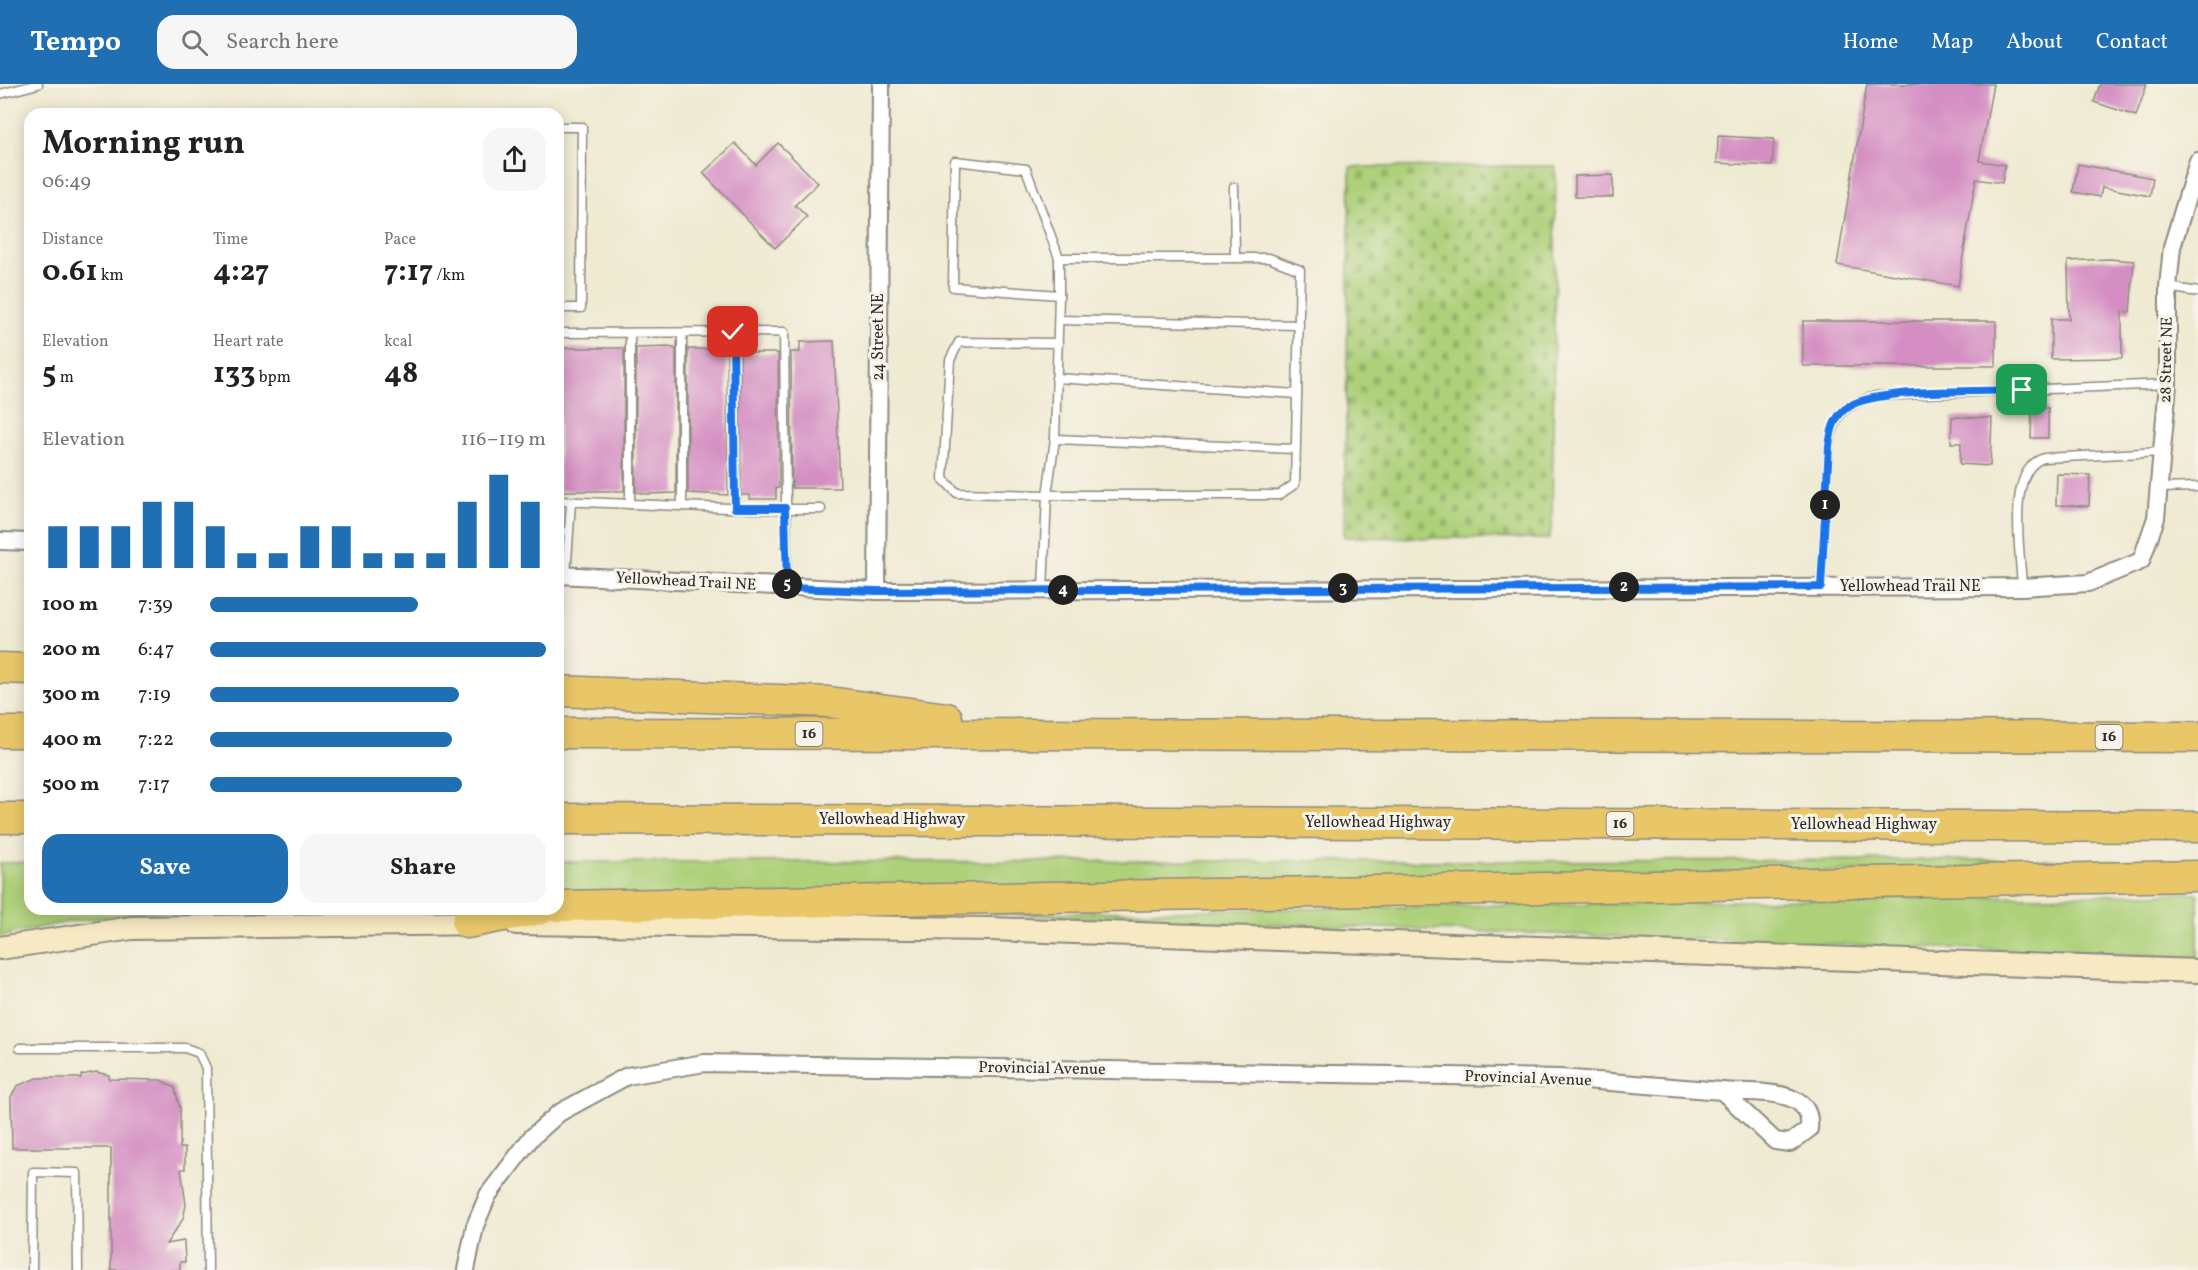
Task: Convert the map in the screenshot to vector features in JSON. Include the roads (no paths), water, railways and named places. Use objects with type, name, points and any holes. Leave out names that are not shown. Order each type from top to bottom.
[{"type":"highway","points":[[0,668],[24,669]]},
{"type":"highway","points":[[564,691],[829,702],[1060,734]]},
{"type":"highway","points":[[2021,737],[2198,717]]},
{"type":"highway","points":[[0,732],[24,732]]},
{"type":"highway","name":"16","points":[[564,733],[2198,737]]},
{"type":"highway","points":[[0,818],[24,818]]},
{"type":"highway","name":"Yellowhead Highway","points":[[564,819],[2198,827]]},
{"type":"highway","points":[[564,906],[2198,876]]},
{"type":"highway","points":[[467,923],[509,915]]},
{"type":"main road","points":[[0,948],[132,928],[639,922],[1003,929],[2198,970]]},
{"type":"street","name":"24 Street NE","points":[[877,591],[880,84]]},
{"type":"street","name":"28 Street NE","points":[[2141,561],[2156,518],[2159,488],[2168,384],[2168,287],[2172,247],[2198,161]]},
{"type":"street","points":[[0,541],[24,542]]},
{"type":"street","name":"Yellowhead Trail NE","points":[[564,575],[877,591],[2022,587],[2088,583],[2141,561]]},
{"type":"street","name":"Provincial Avenue","points":[[466,1270],[475,1226],[488,1195],[531,1138],[559,1113],[627,1076],[705,1063],[1560,1078],[1792,1096],[1805,1106],[1811,1117],[1809,1129],[1790,1143],[1775,1141],[1722,1091]]},
{"type":"lane","points":[[0,94],[38,84]]},
{"type":"lane","points":[[564,127],[582,127],[581,308],[564,308]]},
{"type":"lane","points":[[1043,590],[1047,495],[1055,439],[1059,320],[1059,295],[1059,258],[1026,169],[955,161],[953,287],[1059,295]]},
{"type":"lane","points":[[1234,187],[1235,258]]},
{"type":"lane","points":[[1058,343],[960,342],[950,360],[943,479],[957,493],[1279,495],[1294,484],[1300,270],[1269,258],[1059,258]]},
{"type":"lane","points":[[2168,287],[2198,292]]},
{"type":"lane","points":[[1059,320],[1299,325]]},
{"type":"lane","points":[[733,332],[735,508]]},
{"type":"lane","points":[[564,333],[784,332],[787,588]]},
{"type":"lane","points":[[630,333],[630,504]]},
{"type":"lane","points":[[682,333],[682,506]]},
{"type":"lane","points":[[1056,378],[1297,394]]},
{"type":"lane","points":[[1821,587],[1829,446],[1832,428],[1846,408],[1876,396],[2168,384]]},
{"type":"lane","points":[[1055,439],[1296,449]]},
{"type":"lane","points":[[2022,587],[2019,490],[2027,469],[2036,460],[2162,452]]},
{"type":"lane","points":[[2159,488],[2198,487]]},
{"type":"lane","points":[[564,501],[821,509]]},
{"type":"lane","points":[[564,559],[571,502]]},
{"type":"lane","points":[[20,1048],[185,1048],[199,1053],[206,1068],[208,1270]]},
{"type":"lane","points":[[32,1270],[33,1172],[77,1173],[78,1270]]}]
